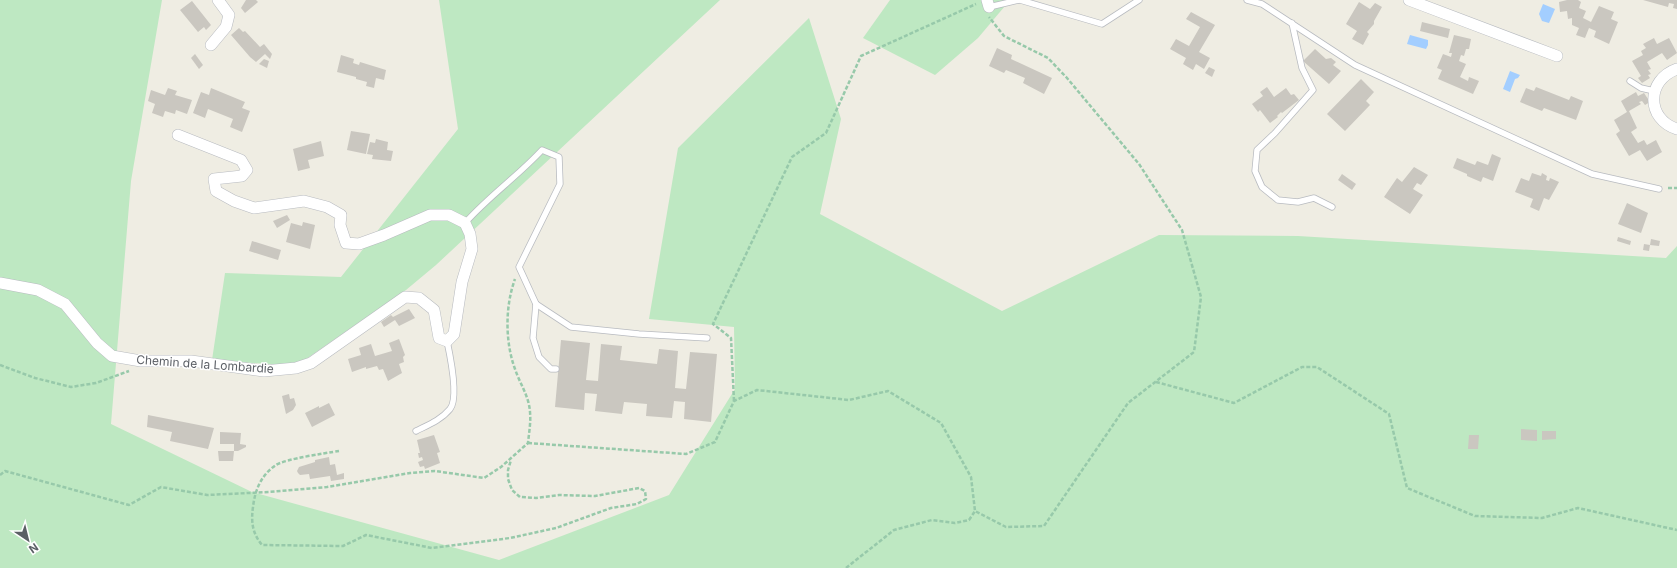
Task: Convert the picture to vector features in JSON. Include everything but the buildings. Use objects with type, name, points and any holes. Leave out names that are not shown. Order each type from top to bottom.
[{"type":"street","points":[[211,45],[226,27],[229,15],[218,0]]},
{"type":"street","points":[[1409,0],[1557,56]]},
{"type":"street","points":[[1677,69],[1663,76],[1654,91],[1655,105],[1660,118],[1664,124],[1677,129]]},
{"type":"street","points":[[178,135],[241,160],[246,170],[242,176],[214,179],[216,191],[234,201],[254,208],[304,201],[327,207],[341,215],[340,225],[346,243],[359,244],[430,215],[449,215],[465,222],[470,234],[472,249],[462,282],[454,334],[447,341]]},
{"type":"street","name":"Chemin de la Lombardie","points":[[0,282],[38,290],[65,304],[97,343],[112,356],[141,361],[191,361],[264,371],[296,368],[316,360],[405,296],[419,298],[434,310],[439,338],[447,341]]},
{"type":"lane","points":[[985,2],[1020,0],[1102,24],[1139,0]]},
{"type":"lane","points":[[1247,0],[1262,4],[1355,65],[1592,174],[1659,189]]},
{"type":"lane","points":[[1292,23],[1302,68],[1313,90],[1275,133],[1257,150],[1255,171],[1262,187],[1278,200],[1298,202],[1314,198],[1332,207]]},
{"type":"lane","points":[[1630,81],[1641,88],[1654,91]]},
{"type":"lane","points":[[465,222],[481,205],[522,171],[542,150],[559,157],[560,184],[519,267],[536,304],[533,338],[539,357],[551,369],[556,369]]},
{"type":"lane","points":[[536,304],[571,327],[639,334],[707,338]]},
{"type":"lane","points":[[416,431],[440,418],[452,408],[454,388],[447,341]]},
{"type":"path","points":[[528,443],[686,454],[715,442],[734,401],[731,338],[713,324],[792,156],[826,133],[862,56],[974,5],[985,2],[989,18],[1004,36],[1048,58],[1139,164],[1182,230],[1201,297],[1194,352],[1128,403],[1044,526],[1006,527],[975,511]]},
{"type":"path","points":[[0,475],[5,471],[129,505],[161,487],[207,495],[327,487],[410,473],[435,471],[484,478],[511,460],[528,443],[530,413],[527,397],[515,370],[510,354],[508,329],[509,295],[519,267]]},
{"type":"path","points":[[0,365],[34,378],[71,387],[96,384],[123,374],[141,361]]},
{"type":"path","points":[[1156,382],[1234,403],[1302,367],[1317,367],[1389,414],[1407,488],[1474,516],[1542,518],[1578,508],[1677,530]]},
{"type":"path","points":[[734,401],[757,390],[849,400],[888,391],[941,423],[971,477],[975,511],[969,520],[955,523],[932,520],[894,530],[846,568]]},
{"type":"path","points":[[340,451],[276,464],[261,480],[255,493],[251,521],[256,538],[262,545],[343,546],[366,535],[432,548],[510,538],[556,528],[611,508],[638,504],[646,499],[645,491],[639,488],[595,496],[559,495],[536,498],[520,497],[512,490],[508,479],[508,470],[511,460]]},
{"type":"green space","points":[[0,0],[162,0],[131,181],[111,424],[252,492],[499,560],[669,495],[735,389],[734,327],[649,319],[678,148],[809,18],[841,119],[820,214],[1002,311],[1159,235],[1298,236],[1666,258],[1677,246],[1677,568],[0,568]]},
{"type":"green space","points":[[439,0],[720,0],[436,265],[406,290],[296,366],[212,360],[225,273],[341,277],[458,129]]},
{"type":"green space","points":[[890,0],[1010,0],[978,38],[935,75],[863,38]]},
{"type":"water","points":[[1543,4],[1555,9],[1549,23],[1542,21],[1539,14]]},
{"type":"water","points":[[1410,35],[1428,40],[1426,49],[1407,44]]},
{"type":"water","points":[[1510,71],[1520,75],[1515,79],[1510,92],[1503,89]]}]
